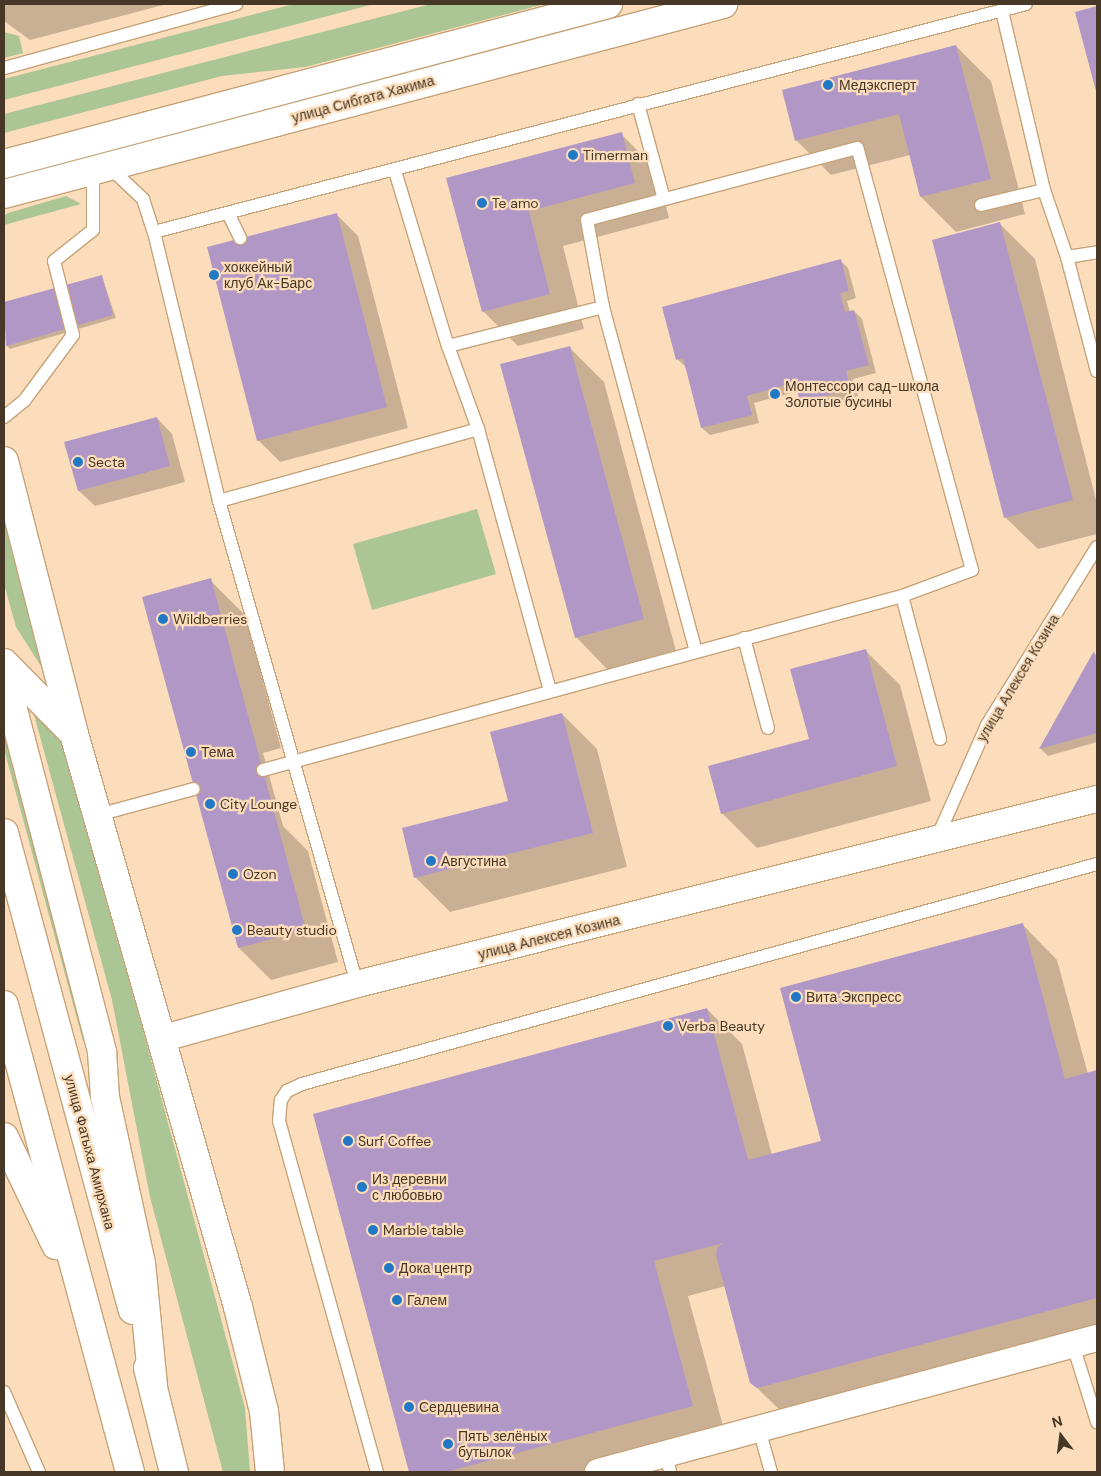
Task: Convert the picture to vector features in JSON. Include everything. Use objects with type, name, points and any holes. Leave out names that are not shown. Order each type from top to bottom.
[{"type":"main road","points":[[4,164],[608,4]]},
{"type":"main road","name":"улица Сибгата Хакима","points":[[4,194],[723,4]]},
{"type":"main road","points":[[4,461],[74,734],[164,1038],[241,1317],[264,1411],[270,1472]]},
{"type":"main road","points":[[4,663],[74,734]]},
{"type":"main road","points":[[4,675],[102,1052],[106,1097],[141,1263],[153,1386]]},
{"type":"main road","name":"улица Фатыха Амирхана","points":[[4,833],[153,1386],[174,1472]]},
{"type":"main road","points":[[4,1005],[130,1472]]},
{"type":"main road","points":[[4,1136],[85,1305]]},
{"type":"street","name":"улица Алексея Козина","points":[[164,1038],[357,984],[1097,799]]},
{"type":"street","points":[[598,1472],[668,1463],[759,1429],[1085,1342]]},
{"type":"lane","points":[[4,68],[236,4]]},
{"type":"lane","points":[[154,232],[395,171],[638,104],[1026,4]]},
{"type":"lane","points":[[1002,11],[1044,190],[1067,257],[1097,371]]},
{"type":"lane","points":[[638,104],[664,199]]},
{"type":"lane","points":[[263,770],[550,690],[902,596],[972,570],[857,148],[587,220],[603,307],[696,651]]},
{"type":"lane","points":[[4,417],[24,401],[73,335],[54,261],[94,230],[101,169],[143,199],[154,232],[219,501],[292,763],[357,984]]},
{"type":"lane","points":[[395,171],[448,346],[478,429],[550,690]]},
{"type":"lane","points":[[981,205],[1044,190]]},
{"type":"lane","points":[[228,213],[240,238]]},
{"type":"lane","points":[[1067,257],[1097,252]]},
{"type":"lane","points":[[448,346],[603,307]]},
{"type":"lane","points":[[219,501],[478,429]]},
{"type":"lane","name":"улица Алексея Козина","points":[[936,840],[987,725],[1097,547]]},
{"type":"lane","points":[[902,596],[940,739]]},
{"type":"lane","points":[[744,638],[768,728]]},
{"type":"lane","points":[[98,815],[194,789]]},
{"type":"lane","points":[[377,1472],[279,1121],[281,1100],[287,1091],[321,1079],[1097,864]]},
{"type":"lane","points":[[1085,1342],[1097,1422]]},
{"type":"lane","points":[[4,1392],[38,1472]]},
{"type":"lane","points":[[759,1429],[771,1472]]},
{"type":"green space","points":[[294,4],[374,4],[4,100],[4,79]]},
{"type":"green space","points":[[431,4],[545,4],[305,67],[222,76],[4,133],[4,114]]},
{"type":"green space","points":[[4,32],[19,36],[23,53],[4,58]]},
{"type":"green space","points":[[66,196],[81,204],[4,225],[4,216],[8,213]]},
{"type":"green space","points":[[477,509],[496,574],[372,610],[353,544]]},
{"type":"green space","points":[[4,515],[46,674],[16,627],[4,584]]},
{"type":"green space","points":[[30,700],[65,747],[75,778],[245,1408],[250,1472],[223,1472],[150,1197],[112,1000]]},
{"type":"green space","points":[[4,705],[89,1024],[83,1041],[4,749]]},
{"type":"building","points":[[1097,6],[1097,95],[1075,12]]},
{"type":"building","points":[[956,45],[991,179],[920,197],[899,114],[795,141],[782,90]]},
{"type":"building","points":[[622,132],[635,183],[529,211],[550,294],[482,312],[446,178]]},
{"type":"building","points":[[337,213],[387,407],[257,441],[207,247]]},
{"type":"building","points":[[1000,222],[1073,500],[1004,518],[932,240]]},
{"type":"building","points":[[841,259],[849,291],[840,293],[845,312],[854,310],[869,365],[846,371],[851,389],[800,402],[795,382],[747,396],[752,415],[701,428],[683,358],[676,360],[662,307]]},
{"type":"building","points":[[102,275],[113,315],[6,346],[4,302]]},
{"type":"building","points":[[570,346],[644,619],[575,638],[500,364]]},
{"type":"building","points":[[157,417],[170,466],[78,491],[64,442]]},
{"type":"building","points":[[211,578],[306,930],[238,948],[142,597]]},
{"type":"building","points":[[866,649],[897,766],[721,814],[708,766],[809,739],[790,669]]},
{"type":"building","points":[[1094,651],[1097,665],[1097,733],[1039,749]]},
{"type":"building","points":[[562,713],[593,833],[414,878],[402,828],[508,801],[490,732]]},
{"type":"building","points":[[1023,923],[1065,1079],[1097,1070],[1097,1298],[757,1388],[750,1383],[716,1255],[717,1248],[724,1243],[654,1261],[693,1406],[446,1472],[409,1472],[313,1114],[707,1008],[748,1160],[821,1141],[780,988]]},
{"type":"place","name":"Медэксперт","points":[[828,85]]},
{"type":"place","name":"Timerman","points":[[573,155]]},
{"type":"place","name":"Te amo","points":[[482,203]]},
{"type":"place","name":"хоккейный клуб Ак-Барс","points":[[214,275]]},
{"type":"place","name":"Монтессори сад-школа Золотые бусины","points":[[775,394]]},
{"type":"place","name":"Secta","points":[[78,462]]},
{"type":"place","name":"Wildberries","points":[[163,619]]},
{"type":"place","name":"Тема","points":[[191,752]]},
{"type":"place","name":"City Lounge","points":[[210,804]]},
{"type":"place","name":"Августина","points":[[431,861]]},
{"type":"place","name":"Ozon","points":[[233,874]]},
{"type":"place","name":"Beauty studio","points":[[237,930]]},
{"type":"place","name":"Вита Экспресс","points":[[796,997]]},
{"type":"place","name":"Verba Beauty","points":[[668,1026]]},
{"type":"place","name":"Surf Coffee","points":[[348,1141]]},
{"type":"place","name":"Из деревни с любовью","points":[[362,1187]]},
{"type":"place","name":"Marble table","points":[[373,1230]]},
{"type":"place","name":"Дока центр","points":[[389,1268]]},
{"type":"place","name":"Галем","points":[[397,1300]]},
{"type":"place","name":"Сердцевина","points":[[409,1407]]},
{"type":"place","name":"Пять зелёных бутылок","points":[[448,1444]]}]
